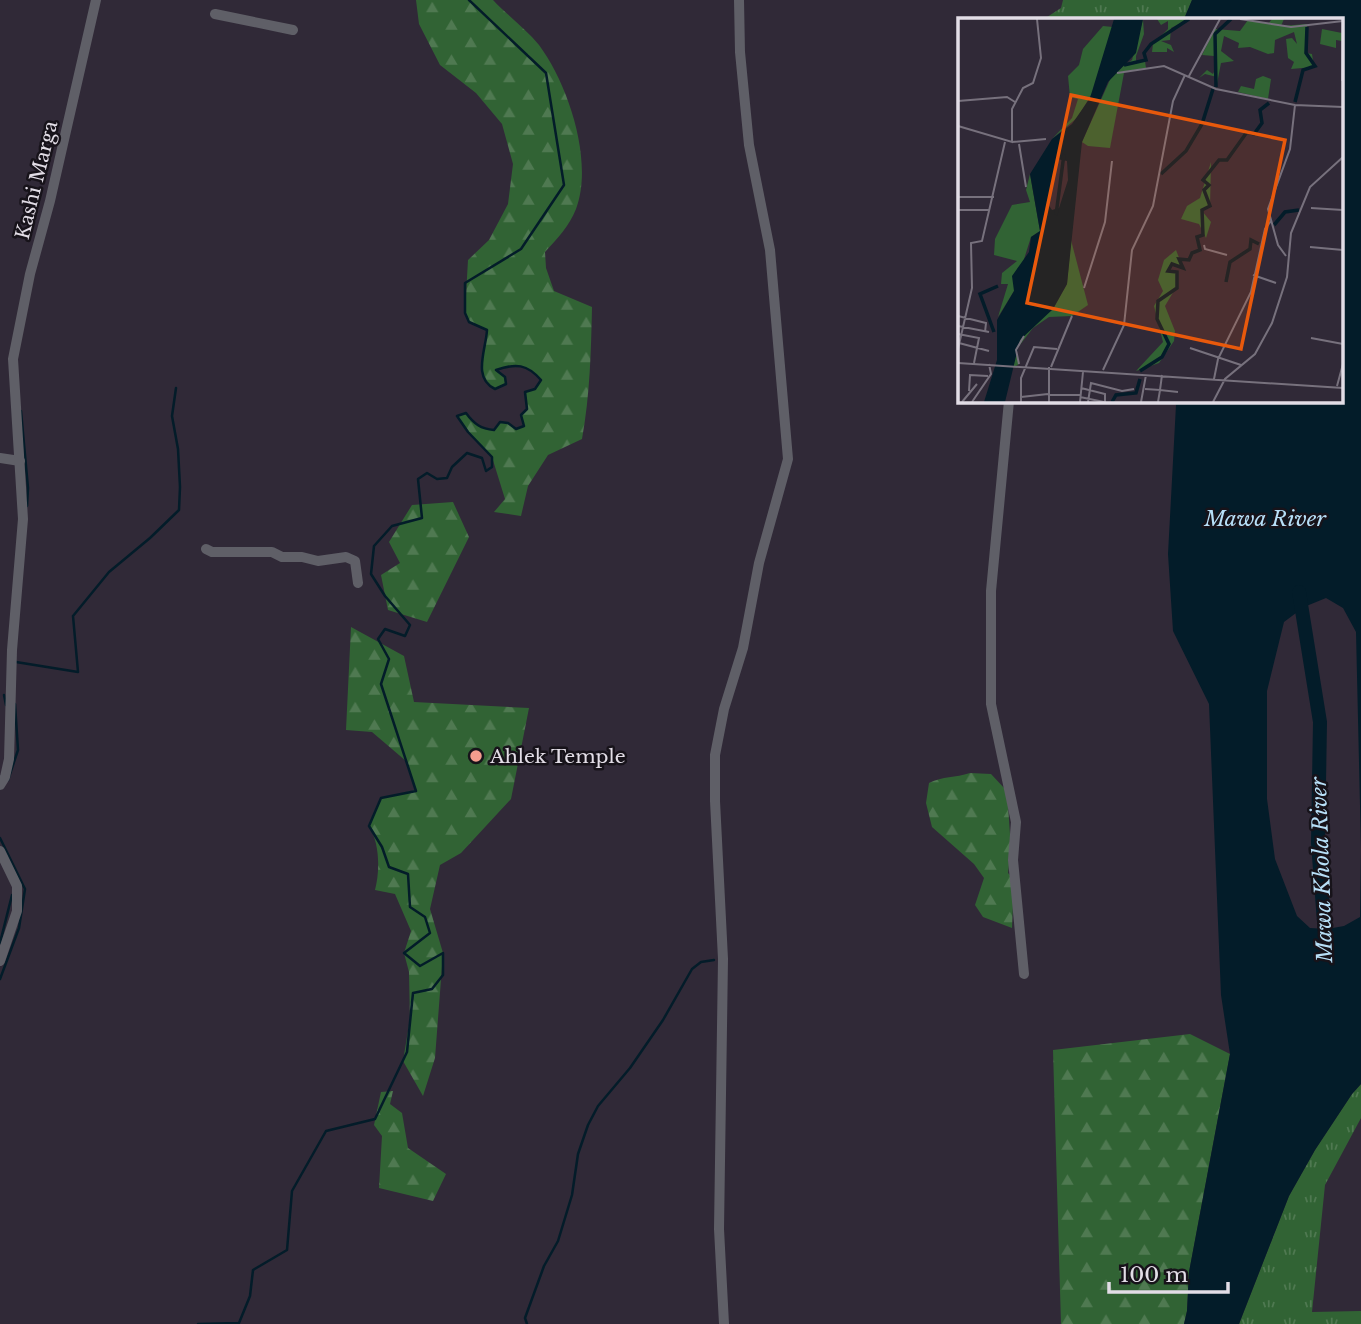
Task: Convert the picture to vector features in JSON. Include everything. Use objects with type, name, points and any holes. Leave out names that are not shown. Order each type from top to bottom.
[{"type":"street","name":"Kashi Marga","points":[[0,785],[5,778],[9,759],[12,650],[23,519],[13,359],[30,274],[53,189],[96,0]]},
{"type":"street","points":[[724,1324],[719,1229],[719,1109],[723,1017],[715,755],[724,709],[743,648],[759,563],[788,459],[770,250],[749,145],[738,0]]},
{"type":"street","points":[[215,14],[293,30]]},
{"type":"street","points":[[1009,402],[991,591],[991,704],[1016,822],[1013,860],[1024,974]]},
{"type":"street","points":[[0,458],[20,461]]},
{"type":"street","points":[[206,549],[212,552],[272,552],[282,557],[302,556],[318,561],[346,558],[355,561],[358,583]]},
{"type":"street","points":[[0,851],[17,886],[17,911],[0,961]]},
{"type":"green space","points":[[416,0],[493,0],[534,39],[550,61],[568,101],[580,146],[581,190],[576,209],[567,226],[545,252],[546,268],[554,291],[592,307],[585,423],[582,439],[548,455],[528,486],[521,516],[494,512],[505,499],[492,457],[457,416],[466,413],[478,426],[489,430],[494,430],[500,422],[508,423],[516,429],[524,426],[521,415],[527,409],[525,392],[535,389],[541,380],[526,368],[516,365],[497,370],[505,377],[506,384],[495,389],[488,384],[482,371],[487,330],[469,322],[465,313],[468,260],[489,240],[508,204],[513,164],[502,124],[476,93],[440,65],[419,24]]},
{"type":"green space","points":[[1063,0],[1192,0],[1184,18],[1046,18],[1061,8]]},
{"type":"green space","points":[[453,502],[469,537],[427,622],[388,610],[381,575],[400,563],[389,542],[412,505]]},
{"type":"green space","points":[[351,627],[404,656],[414,702],[529,708],[511,799],[461,853],[440,865],[430,909],[443,953],[435,1058],[423,1096],[403,1061],[410,1019],[409,972],[404,953],[411,931],[395,894],[375,890],[378,858],[369,826],[381,798],[416,790],[406,761],[372,732],[346,730]]},
{"type":"green space","points":[[970,773],[991,774],[1005,789],[1011,849],[1008,873],[1014,879],[1012,928],[983,917],[975,905],[984,878],[974,864],[932,827],[926,803],[929,783]]},
{"type":"green space","points":[[1190,1034],[1230,1054],[1189,1272],[1184,1324],[1061,1324],[1053,1050]]},
{"type":"green space","points":[[1361,1084],[1361,1118],[1325,1185],[1312,1312],[1361,1311],[1361,1324],[1239,1324],[1289,1196],[1315,1150]]},
{"type":"green space","points":[[393,1091],[390,1104],[402,1113],[408,1148],[446,1174],[433,1201],[379,1188],[382,1136],[374,1125],[381,1092]]},
{"type":"water","name":"Mawa River","points":[[1192,0],[1361,0],[1361,849],[1361,1084],[1315,1150],[1289,1196],[1239,1324],[1184,1324],[1189,1272],[1230,1054],[1221,995],[1209,704],[1173,631],[1168,554],[1174,402],[1344,402],[1344,18],[1184,18]],"holes":[[[1326,598],[1343,608],[1356,632],[1360,917],[1344,926],[1327,929],[1310,928],[1297,916],[1275,859],[1267,799],[1267,691],[1284,622],[1304,607]]]},
{"type":"waterway","points":[[198,1324],[239,1323],[250,1296],[253,1270],[287,1250],[292,1191],[326,1131],[375,1119],[407,1052],[413,993],[432,989],[443,975],[443,953],[420,966],[404,953],[430,933],[425,917],[410,907],[408,874],[389,867],[382,847],[369,826],[381,798],[416,791],[381,684],[389,659],[378,639],[385,629],[405,636],[410,625],[385,596],[371,574],[374,546],[392,526],[422,518],[418,479],[427,473],[437,479],[447,478],[452,467],[467,453],[482,458],[486,471],[492,467],[492,457],[457,416],[466,413],[478,425],[494,430],[500,422],[508,423],[516,429],[524,426],[521,415],[527,409],[525,392],[535,389],[541,380],[526,368],[510,366],[496,370],[505,377],[506,384],[495,389],[488,384],[482,371],[487,330],[469,322],[465,313],[465,283],[521,249],[564,185],[546,73],[469,0]]},
{"type":"waterway","points":[[16,662],[78,672],[73,616],[109,572],[179,510],[178,449],[172,416],[176,388]]},
{"type":"waterway","points":[[21,411],[28,488],[27,506]]},
{"type":"waterway","name":"Mawa Khola River","points":[[1299,592],[1320,722],[1318,843],[1326,948]]},
{"type":"waterway","points":[[4,695],[6,705]]},
{"type":"waterway","points":[[8,780],[18,750],[15,704]]},
{"type":"waterway","points":[[0,838],[25,889],[19,928],[0,979]]},
{"type":"waterway","points":[[0,943],[12,895]]},
{"type":"waterway","points":[[527,1324],[525,1318],[544,1266],[558,1241],[572,1195],[578,1154],[588,1125],[598,1106],[630,1068],[663,1020],[692,969],[701,962],[714,960]]},
{"type":"place","name":"Ahlek Temple","points":[[476,756]]}]
